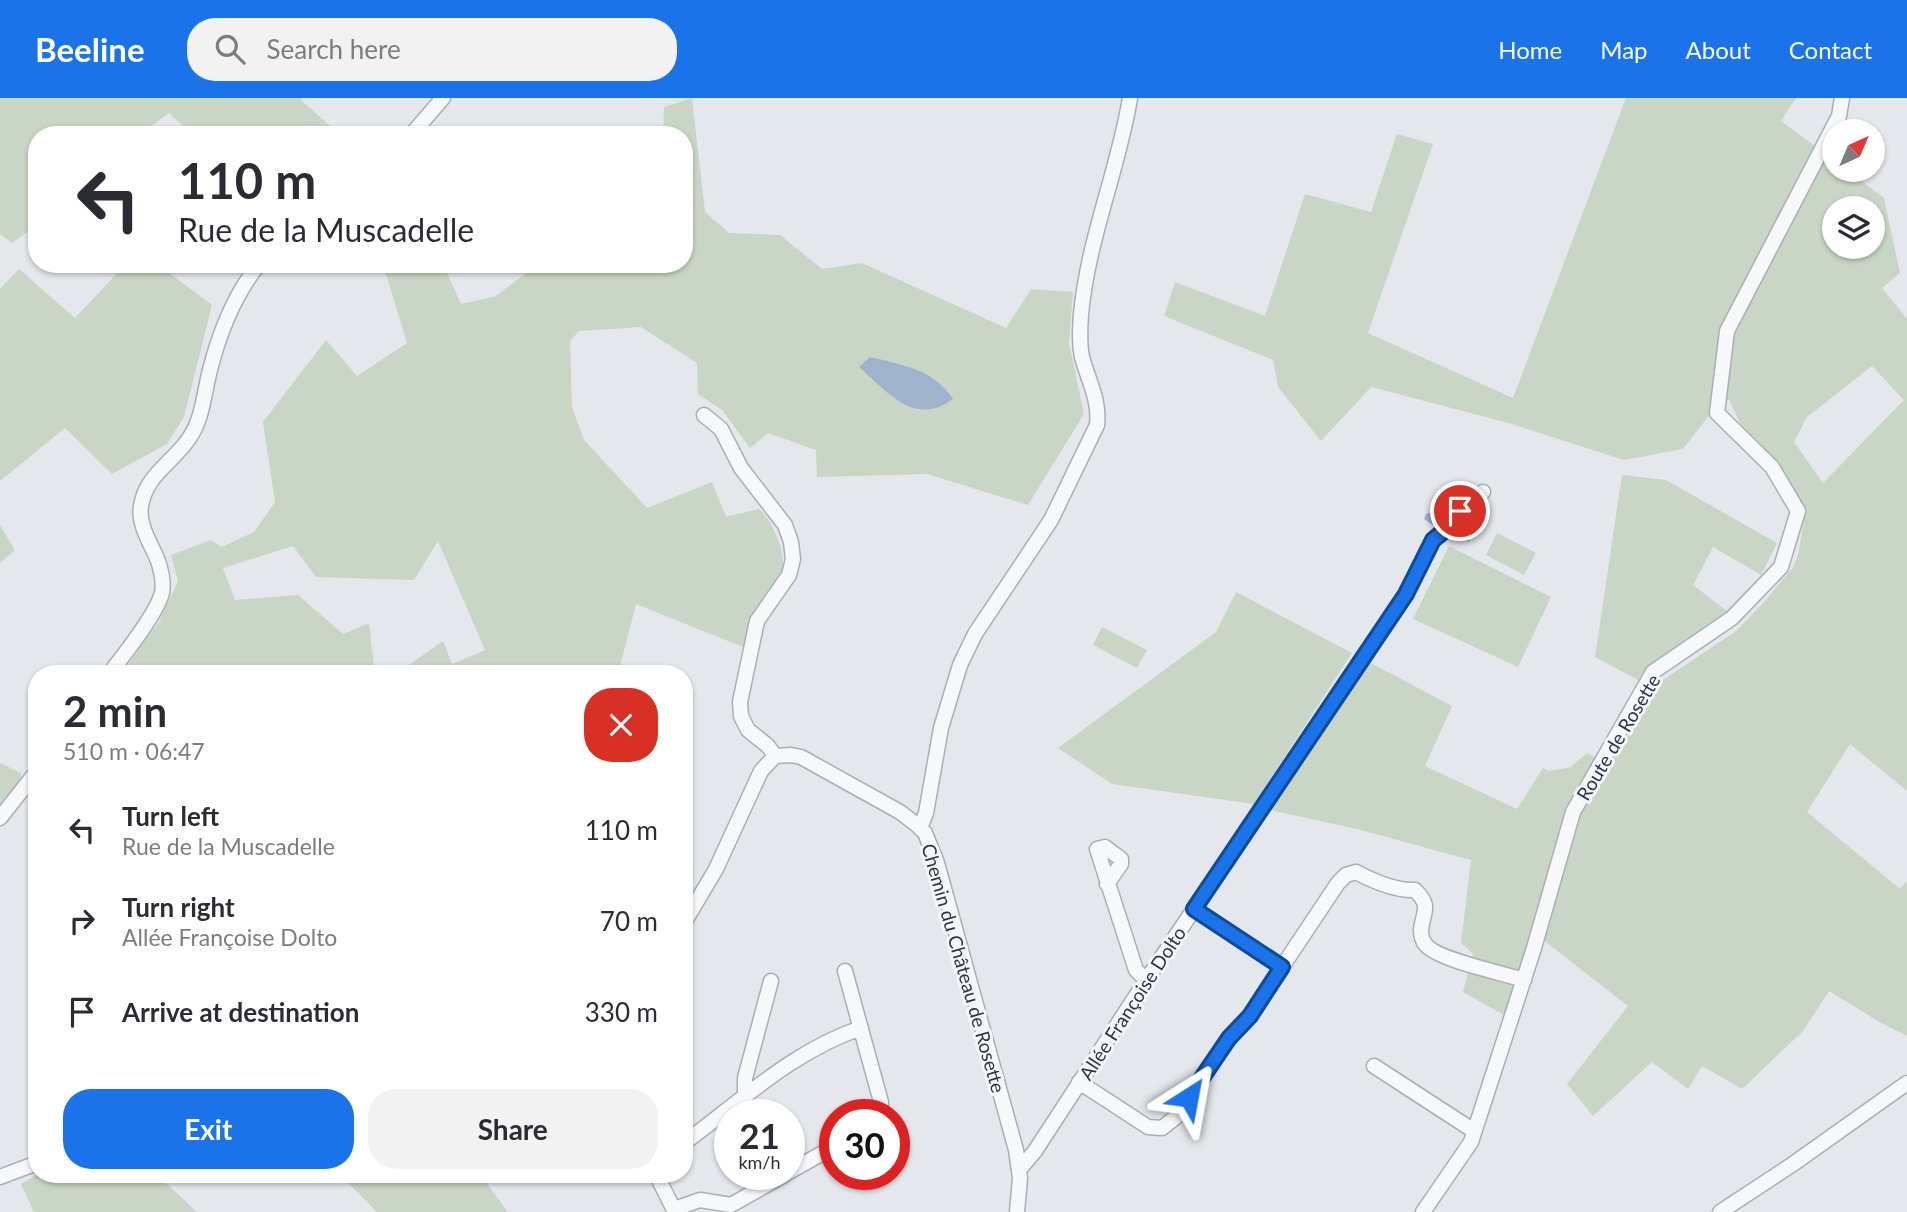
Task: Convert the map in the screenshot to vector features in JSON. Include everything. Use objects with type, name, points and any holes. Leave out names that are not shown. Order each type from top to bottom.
[{"type":"street","points":[[419,126],[443,98]]},
{"type":"street","points":[[920,828],[926,813],[941,728],[960,665],[975,634],[1051,520],[1097,425],[1097,403],[1080,341],[1082,312],[1093,242],[1130,98]]},
{"type":"street","name":"Route de Rosette","points":[[1423,1212],[1471,1142],[1524,980],[1573,812],[1653,672],[1732,618],[1781,568],[1798,511],[1772,467],[1717,413],[1727,331],[1839,116],[1842,98]]},
{"type":"street","points":[[115,665],[150,616],[163,584],[158,559],[144,529],[140,509],[145,488],[157,471],[190,437],[200,417],[217,344],[239,294],[253,273]]},
{"type":"street","points":[[693,908],[722,858],[761,771],[775,757],[768,746],[748,730],[741,716],[740,702],[757,621],[789,575],[793,559],[785,525],[741,468],[721,429],[704,415]]},
{"type":"street","name":"Allée Françoise Dolto","points":[[1019,1170],[1035,1151],[1146,980],[1406,594],[1433,540],[1450,526],[1460,511],[1483,492]]},
{"type":"street","name":"Chemin du Château de Rosette","points":[[775,757],[791,755],[813,763],[900,812],[925,833],[937,863],[1016,1150],[1019,1170],[1017,1212]]},
{"type":"street","points":[[0,818],[28,782]]},
{"type":"street","points":[[1079,1082],[1148,1126],[1156,1129],[1168,1125],[1229,1038],[1250,1016],[1338,883],[1346,875],[1356,872],[1368,879],[1405,891],[1415,890],[1423,898],[1426,906],[1420,933],[1424,944],[1437,954],[1524,980]]},
{"type":"street","points":[[1107,884],[1136,970],[1146,980]]},
{"type":"street","points":[[1194,909],[1282,967]]},
{"type":"street","points":[[845,971],[880,1099]]},
{"type":"street","points":[[744,1098],[745,1078],[771,981]]},
{"type":"street","points":[[693,1136],[799,1056],[861,1028]]},
{"type":"street","points":[[1374,1066],[1474,1131]]},
{"type":"street","points":[[1720,1212],[1907,1083]]},
{"type":"street","points":[[0,1177],[28,1166]]},
{"type":"street","points":[[661,1183],[675,1210],[706,1200],[732,1205],[758,1190]]},
{"type":"green space","points":[[0,98],[302,98],[301,100],[330,126],[183,126],[169,113],[151,126],[28,126],[28,231],[12,243],[0,234]]},
{"type":"green space","points":[[692,98],[705,212],[729,233],[780,235],[822,269],[862,263],[1006,328],[1031,289],[1073,292],[1069,343],[1084,414],[1028,505],[927,474],[817,477],[816,450],[768,433],[750,448],[722,410],[698,394],[697,363],[641,327],[579,331],[570,341],[572,407],[584,440],[647,508],[712,482],[726,517],[759,509],[773,528],[782,555],[781,575],[753,615],[743,647],[636,604],[620,665],[409,665],[443,641],[452,664],[485,650],[438,541],[414,580],[316,577],[293,546],[223,568],[235,600],[298,595],[343,634],[369,623],[374,665],[128,665],[159,622],[178,581],[171,555],[211,540],[222,547],[254,532],[275,502],[263,422],[326,340],[357,376],[407,343],[386,273],[447,273],[461,304],[496,296],[526,273],[693,273],[693,126],[663,126],[664,107]]},
{"type":"green space","points":[[1626,98],[1796,98],[1781,121],[1822,151],[1822,182],[1863,182],[1881,196],[1822,196],[1822,259],[1885,259],[1885,203],[1900,273],[1882,288],[1907,319],[1907,791],[1850,744],[1807,812],[1900,889],[1907,881],[1907,1036],[1829,991],[1803,1031],[1742,1089],[1702,1066],[1688,1089],[1652,1062],[1593,1116],[1567,1084],[1628,1006],[1533,932],[1504,1015],[1463,992],[1473,954],[1461,943],[1471,860],[1357,829],[1270,810],[1369,662],[1452,706],[1425,766],[1517,809],[1543,768],[1549,771],[1571,767],[1587,753],[1610,766],[1654,686],[1735,632],[1793,567],[1798,555],[1804,521],[1801,502],[1762,445],[1740,423],[1729,399],[1711,413],[1683,449],[1624,460],[1505,422],[1371,387],[1321,441],[1278,387],[1273,360],[1164,316],[1175,282],[1265,316],[1305,194],[1371,212],[1397,134],[1433,144],[1368,333],[1513,398]],"holes":[[[1872,366],[1904,400],[1823,483],[1794,442],[1807,417]]]},
{"type":"green space","points":[[19,269],[75,318],[117,273],[169,273],[212,305],[184,417],[167,444],[112,474],[65,428],[0,481],[0,289]]},
{"type":"green space","points":[[1622,475],[1666,480],[1777,543],[1761,575],[1713,547],[1693,585],[1727,611],[1650,664],[1638,680],[1595,657]]},
{"type":"green space","points":[[0,525],[15,550],[0,563]]},
{"type":"green space","points":[[1497,533],[1536,553],[1524,575],[1486,555]]},
{"type":"green space","points":[[1449,546],[1551,597],[1518,667],[1413,619]]},
{"type":"green space","points":[[1236,592],[1352,653],[1254,804],[1112,784],[1058,748],[1216,632]]},
{"type":"green space","points":[[1102,627],[1147,650],[1137,668],[1093,645]]},
{"type":"green space","points":[[0,763],[21,773],[21,781],[0,807]]},
{"type":"green space","points":[[28,1180],[28,1183],[166,1183],[197,1212],[34,1212],[21,1184]]},
{"type":"green space","points":[[348,1183],[490,1183],[488,1185],[508,1212],[377,1212]]},
{"type":"water","points":[[870,357],[927,375],[937,381],[953,399],[939,407],[926,410],[902,403],[859,367]]},
{"type":"water","points":[[1435,511],[1452,515],[1441,527],[1424,519],[1426,514]]},
{"type":"water","points":[[1460,519],[1471,533],[1469,542],[1447,533]]},
{"type":"route","points":[[1189,1097],[1234,1031],[1250,1016],[1282,967],[1194,909],[1406,594],[1433,540],[1450,526],[1460,511]]}]
